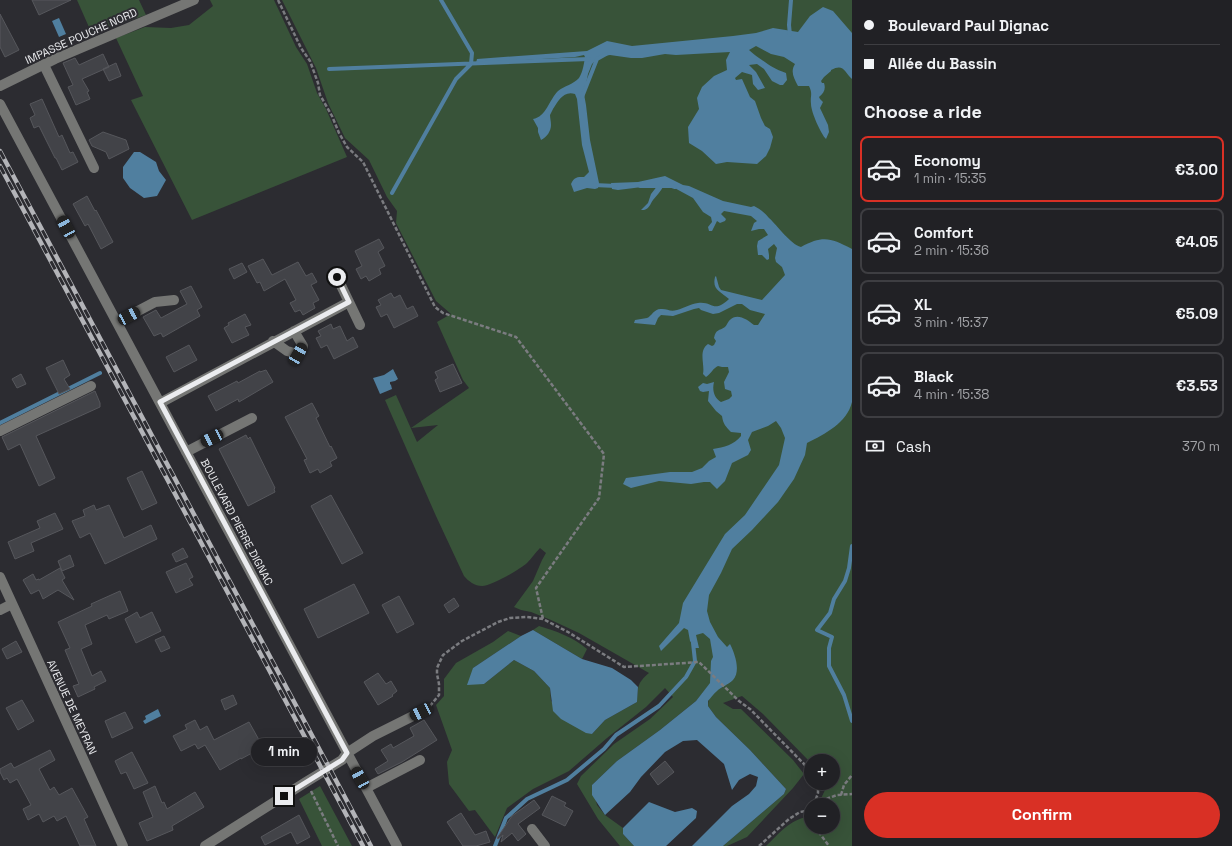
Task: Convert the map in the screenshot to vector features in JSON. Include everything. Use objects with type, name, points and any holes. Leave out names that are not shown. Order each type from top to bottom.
[{"type":"street","name":"IMPASSE POUCHE NORD","points":[[0,86],[44,64],[194,0]]},
{"type":"street","points":[[44,64],[94,168]]},
{"type":"street","name":"BOULEVARD PIERRE DIGNAC","points":[[0,104],[397,846]]},
{"type":"street","points":[[337,277],[360,324]]},
{"type":"street","points":[[117,322],[155,302],[174,300]]},
{"type":"street","points":[[160,402],[349,302]]},
{"type":"street","points":[[273,341],[287,351],[298,354],[303,346],[294,331]]},
{"type":"street","points":[[0,431],[91,386]]},
{"type":"street","points":[[186,452],[252,418]]},
{"type":"street","name":"AVENUE DE MEYRAN","points":[[0,577],[123,846]]},
{"type":"street","points":[[0,610],[12,604]]},
{"type":"street","points":[[205,846],[342,760],[347,753],[373,736],[421,712]]},
{"type":"street","points":[[366,788],[420,760]]},
{"type":"street","points":[[532,829],[546,846]]},
{"type":"path","points":[[278,0],[301,48],[310,61],[318,83],[320,95],[332,116],[339,133],[348,147],[363,162],[435,306],[443,313],[516,337],[604,454],[599,498],[536,588],[542,619]]},
{"type":"path","points":[[421,712],[432,705],[439,695],[437,668],[440,659],[447,652],[498,622],[516,618],[542,619],[568,632],[624,667],[699,662],[739,701],[756,715],[804,764]]},
{"type":"path","points":[[841,795],[844,785],[852,775]]},
{"type":"path","points":[[306,782],[338,846]]},
{"type":"path","points":[[829,798],[837,795],[852,794]]},
{"type":"path","points":[[759,846],[789,819],[800,812],[804,812]]},
{"type":"path","points":[[820,834],[828,846]]},
{"type":"green space","points":[[77,0],[139,0],[146,15],[92,34]]},
{"type":"green space","points":[[210,0],[274,0],[296,47],[307,64],[317,93],[326,109],[347,157],[192,220],[131,100],[143,96],[116,38],[145,27],[171,28],[189,25],[213,6]]},
{"type":"green space","points":[[282,0],[852,0],[852,846],[766,846],[790,824],[804,818],[804,834],[840,834],[840,798],[821,798],[825,790],[840,790],[840,754],[804,754],[804,756],[763,714],[742,696],[723,703],[733,709],[741,709],[793,760],[804,774],[793,788],[747,837],[727,846],[723,846],[784,794],[786,789],[750,750],[716,717],[708,706],[710,684],[696,701],[660,730],[617,761],[592,785],[597,805],[605,815],[623,828],[623,834],[634,846],[620,846],[598,819],[577,784],[581,776],[614,744],[650,719],[673,697],[665,688],[646,707],[569,771],[533,789],[507,808],[495,837],[475,810],[469,811],[449,784],[447,762],[452,750],[436,705],[444,696],[444,679],[456,663],[493,642],[508,631],[521,636],[473,668],[484,684],[514,660],[534,671],[550,688],[551,701],[592,734],[605,720],[637,702],[640,683],[649,673],[579,633],[531,612],[514,607],[533,581],[546,553],[540,548],[523,566],[506,577],[487,585],[477,585],[464,576],[385,400],[396,395],[417,442],[438,425],[411,428],[469,388],[463,380],[437,322],[451,314],[436,301],[396,223],[397,211],[387,197],[369,160],[345,138],[328,103],[316,68]]},
{"type":"green space","points":[[539,626],[564,635],[582,645],[587,649],[582,659],[533,630]]},
{"type":"green space","points":[[320,786],[352,846],[322,846],[299,799]]},
{"type":"water","points":[[823,7],[833,11],[852,33],[852,79],[843,69],[839,67],[831,70],[821,81],[824,83],[825,89],[819,97],[823,102],[820,108],[828,125],[829,132],[826,139],[819,128],[813,112],[811,104],[811,91],[809,86],[798,86],[794,78],[793,70],[795,64],[784,57],[771,54],[756,46],[749,50],[772,67],[786,73],[787,80],[783,85],[772,81],[764,69],[757,64],[749,65],[756,72],[765,88],[758,90],[753,84],[752,75],[742,72],[735,78],[736,80],[742,79],[750,97],[755,101],[765,126],[770,129],[773,137],[766,156],[757,164],[727,162],[716,164],[702,151],[689,143],[688,127],[699,109],[697,98],[702,87],[714,76],[727,70],[726,60],[730,52],[676,55],[665,54],[642,58],[610,55],[599,57],[592,64],[588,74],[584,94],[590,140],[599,183],[598,188],[587,188],[574,192],[571,184],[573,180],[578,177],[584,177],[589,172],[582,145],[577,99],[575,94],[571,93],[565,95],[557,103],[550,115],[551,127],[549,132],[547,136],[541,140],[538,128],[533,119],[537,118],[544,112],[558,91],[579,78],[583,68],[584,55],[575,57],[476,63],[477,59],[587,51],[607,41],[632,46],[733,36],[756,33],[773,28],[798,32],[810,16]]},
{"type":"water","points":[[59,18],[66,34],[59,37],[52,21]]},
{"type":"water","points":[[134,152],[140,152],[156,162],[159,171],[166,180],[157,196],[144,198],[130,188],[123,178],[123,167]]},
{"type":"water","points":[[665,176],[723,201],[751,207],[754,206],[764,213],[793,242],[801,247],[821,239],[827,239],[838,242],[852,249],[852,402],[845,416],[840,422],[821,436],[807,443],[805,455],[794,479],[778,502],[732,549],[709,595],[707,611],[710,622],[718,637],[727,647],[730,644],[735,657],[737,672],[733,680],[714,693],[708,701],[708,706],[716,717],[750,750],[786,789],[784,794],[723,846],[692,846],[732,806],[749,794],[756,786],[758,777],[750,774],[739,780],[732,790],[724,764],[697,740],[683,741],[665,752],[641,777],[630,792],[605,815],[592,795],[592,785],[617,761],[660,730],[696,701],[710,683],[711,661],[713,657],[710,639],[703,633],[696,635],[699,648],[695,648],[690,641],[688,630],[684,628],[661,651],[659,646],[679,623],[683,603],[725,534],[745,515],[779,465],[785,438],[776,421],[768,426],[752,432],[748,440],[751,450],[748,455],[732,463],[725,481],[717,489],[710,482],[691,484],[659,481],[631,488],[623,484],[626,478],[670,472],[692,472],[702,468],[716,457],[713,449],[732,444],[741,436],[741,433],[731,432],[726,427],[722,416],[708,401],[709,391],[700,391],[698,387],[703,383],[707,384],[714,382],[714,394],[721,402],[732,396],[731,391],[725,389],[724,382],[729,372],[728,367],[718,366],[706,377],[703,374],[703,350],[708,344],[712,346],[714,345],[716,341],[714,338],[716,333],[725,327],[734,317],[746,319],[754,325],[758,325],[765,314],[750,310],[742,304],[737,304],[719,313],[713,314],[699,308],[673,316],[661,315],[655,325],[634,323],[635,320],[647,318],[659,309],[675,311],[698,303],[720,306],[729,299],[716,288],[714,281],[716,276],[721,290],[762,300],[785,275],[782,267],[776,262],[775,258],[777,248],[774,244],[768,249],[769,259],[767,260],[762,255],[758,255],[758,241],[768,235],[764,229],[751,231],[754,223],[757,221],[751,216],[724,211],[721,214],[726,219],[725,221],[720,223],[717,221],[712,231],[709,231],[708,227],[712,222],[711,217],[703,212],[693,198],[669,185],[664,185],[649,207],[644,210],[641,210],[648,203],[651,194],[658,185],[618,190],[612,189],[611,183],[638,182]]},
{"type":"water","points":[[393,369],[398,379],[390,382],[392,389],[380,394],[373,378],[384,375]]},
{"type":"water","points":[[533,630],[582,659],[612,668],[631,680],[638,687],[637,702],[605,720],[592,734],[586,733],[561,719],[553,711],[550,688],[534,671],[514,660],[484,684],[467,685],[473,668],[521,636]]},
{"type":"water","points":[[158,709],[161,716],[145,724],[143,721],[146,719],[145,716]]},
{"type":"water","points":[[649,802],[675,812],[692,808],[697,811],[696,818],[666,846],[634,846],[623,834],[623,828]]},
{"type":"building","points":[[32,0],[71,0],[39,15]]},
{"type":"building","points":[[0,14],[19,50],[5,57],[0,47]]},
{"type":"building","points":[[103,54],[109,67],[82,79],[89,91],[87,92],[90,99],[76,105],[68,87],[73,85],[63,63],[75,58],[79,65]]},
{"type":"building","points":[[116,63],[121,76],[109,81],[103,69]]},
{"type":"building","points":[[42,99],[59,137],[62,135],[70,153],[73,152],[78,162],[62,170],[39,126],[34,128],[30,118],[35,115],[30,104]]},
{"type":"building","points":[[103,132],[126,140],[129,149],[109,159],[106,152],[92,146],[89,140]]},
{"type":"building","points":[[87,196],[113,242],[101,249],[88,224],[85,226],[73,204]]},
{"type":"building","points":[[379,239],[384,248],[378,252],[385,266],[379,269],[381,274],[369,281],[366,276],[361,279],[356,269],[362,266],[355,251]]},
{"type":"building","points":[[263,259],[272,275],[298,262],[306,276],[312,273],[317,282],[311,285],[319,300],[313,303],[315,308],[303,315],[300,310],[295,312],[290,303],[296,300],[285,279],[264,291],[260,282],[257,283],[248,266]]},
{"type":"building","points":[[242,263],[247,272],[234,279],[229,269]]},
{"type":"building","points":[[191,286],[202,307],[197,310],[200,316],[163,337],[161,333],[154,336],[143,317],[156,310],[161,318],[187,304],[180,291]]},
{"type":"building","points":[[391,293],[394,298],[400,295],[407,309],[413,306],[418,316],[394,328],[387,314],[381,317],[376,307],[381,305],[378,300]]},
{"type":"building","points":[[245,314],[251,325],[245,327],[249,335],[232,343],[224,328],[229,325],[228,323]]},
{"type":"building","points":[[331,324],[333,329],[340,326],[347,341],[353,337],[358,347],[334,359],[327,345],[321,348],[316,338],[321,336],[318,331]]},
{"type":"building","points":[[189,345],[197,360],[174,372],[166,357]]},
{"type":"building","points":[[63,360],[70,375],[64,379],[70,389],[59,394],[46,368]]},
{"type":"building","points":[[453,364],[462,383],[440,392],[435,380],[438,378],[435,372]]},
{"type":"building","points":[[266,370],[273,382],[239,402],[238,399],[216,411],[208,396],[237,381],[238,383],[260,371]]},
{"type":"building","points":[[21,374],[26,384],[17,388],[12,379]]},
{"type":"building","points":[[95,391],[100,407],[36,436],[55,478],[39,486],[20,444],[8,450],[2,437]]},
{"type":"building","points":[[312,403],[319,416],[316,418],[337,458],[330,462],[332,466],[320,473],[318,469],[310,473],[304,460],[307,459],[285,417]]},
{"type":"building","points":[[246,435],[248,439],[250,437],[275,488],[275,492],[248,506],[219,449]]},
{"type":"building","points":[[142,471],[157,503],[142,510],[127,478]]},
{"type":"building","points":[[331,495],[363,553],[342,564],[311,506]]},
{"type":"building","points":[[94,505],[96,510],[109,505],[124,538],[151,525],[157,539],[105,564],[90,533],[80,538],[72,521],[85,516],[83,510]]},
{"type":"building","points":[[55,513],[63,529],[31,543],[34,551],[15,559],[8,542],[40,528],[37,521]]},
{"type":"building","points":[[183,548],[188,557],[176,562],[172,554]]},
{"type":"building","points":[[70,555],[74,566],[62,571],[58,561]]},
{"type":"building","points":[[186,563],[193,577],[189,579],[193,585],[176,593],[166,572]]},
{"type":"building","points":[[60,568],[65,578],[62,580],[74,600],[58,590],[43,599],[39,590],[31,594],[23,580],[33,574],[36,580],[39,580]]},
{"type":"building","points":[[354,584],[369,613],[318,638],[304,609]]},
{"type":"building","points":[[120,591],[128,611],[109,619],[107,615],[85,625],[92,644],[81,649],[92,676],[101,671],[106,681],[94,687],[95,689],[78,697],[73,686],[79,684],[65,650],[70,648],[58,622],[92,606],[91,604]]},
{"type":"building","points":[[399,596],[414,624],[397,633],[382,605]]},
{"type":"building","points":[[454,598],[459,606],[449,613],[444,605]]},
{"type":"building","points":[[137,612],[140,618],[152,612],[161,631],[136,643],[125,619]]},
{"type":"building","points":[[164,636],[170,648],[161,652],[155,640]]},
{"type":"building","points":[[16,641],[22,652],[7,659],[2,649]]},
{"type":"building","points":[[378,673],[386,684],[391,681],[397,691],[392,695],[393,696],[378,705],[364,682]]},
{"type":"building","points":[[233,695],[237,704],[225,710],[221,700]]},
{"type":"building","points":[[22,700],[34,721],[18,730],[6,708]]},
{"type":"building","points":[[125,712],[133,728],[112,738],[105,721]]},
{"type":"building","points":[[195,720],[200,730],[207,726],[214,740],[249,722],[263,747],[220,770],[205,745],[198,749],[195,744],[181,751],[173,736],[187,729],[185,725]]},
{"type":"building","points":[[424,720],[437,740],[402,762],[378,774],[375,769],[388,761],[381,750],[391,744],[393,748],[414,736],[410,728]]},
{"type":"building","points":[[50,750],[55,760],[39,769],[50,790],[54,787],[59,795],[72,788],[88,817],[84,819],[96,846],[80,846],[66,816],[57,821],[54,816],[43,822],[39,814],[28,820],[23,809],[31,805],[17,779],[10,783],[7,778],[4,780],[0,772],[0,769],[11,763],[14,768]]},
{"type":"building","points":[[132,752],[148,783],[134,789],[126,772],[121,774],[115,761]]},
{"type":"building","points":[[665,761],[674,772],[658,785],[650,774]]},
{"type":"building","points":[[155,786],[162,803],[164,802],[167,809],[195,792],[204,807],[172,826],[173,830],[147,841],[139,823],[153,817],[143,792]]},
{"type":"building","points":[[552,796],[566,803],[564,806],[573,811],[565,826],[542,815]]},
{"type":"building","points":[[534,800],[540,808],[518,824],[526,834],[518,841],[512,833],[501,842],[503,835],[498,839],[497,838],[512,816]]},
{"type":"building","points":[[461,813],[475,835],[486,831],[490,842],[476,846],[463,846],[447,822]]},
{"type":"building","points":[[299,815],[310,837],[297,844],[291,832],[265,845],[261,837]]},
{"type":"waterway","points":[[392,193],[456,79],[471,64],[472,53],[441,0]]},
{"type":"waterway","points":[[790,35],[789,25],[791,0]]},
{"type":"waterway","points":[[582,97],[597,59],[606,54]]},
{"type":"waterway","points":[[329,69],[589,59]]},
{"type":"waterway","points":[[594,185],[616,186]]},
{"type":"waterway","points":[[640,186],[675,187]]},
{"type":"waterway","points":[[0,423],[100,373]]},
{"type":"waterway","points":[[852,546],[849,568],[845,581],[834,599],[830,613],[817,630],[832,637],[829,648],[829,666],[844,695],[852,721]]},
{"type":"waterway","points":[[495,846],[506,818],[527,799],[567,780],[604,749],[616,735],[659,706],[686,677],[695,661],[693,643]]},
{"type":"railway","points":[[0,151],[371,846]]},
{"type":"railway","points":[[0,166],[363,846]]},
{"type":"route","points":[[284,796],[342,760],[347,753],[160,402],[349,302],[337,277]]}]
